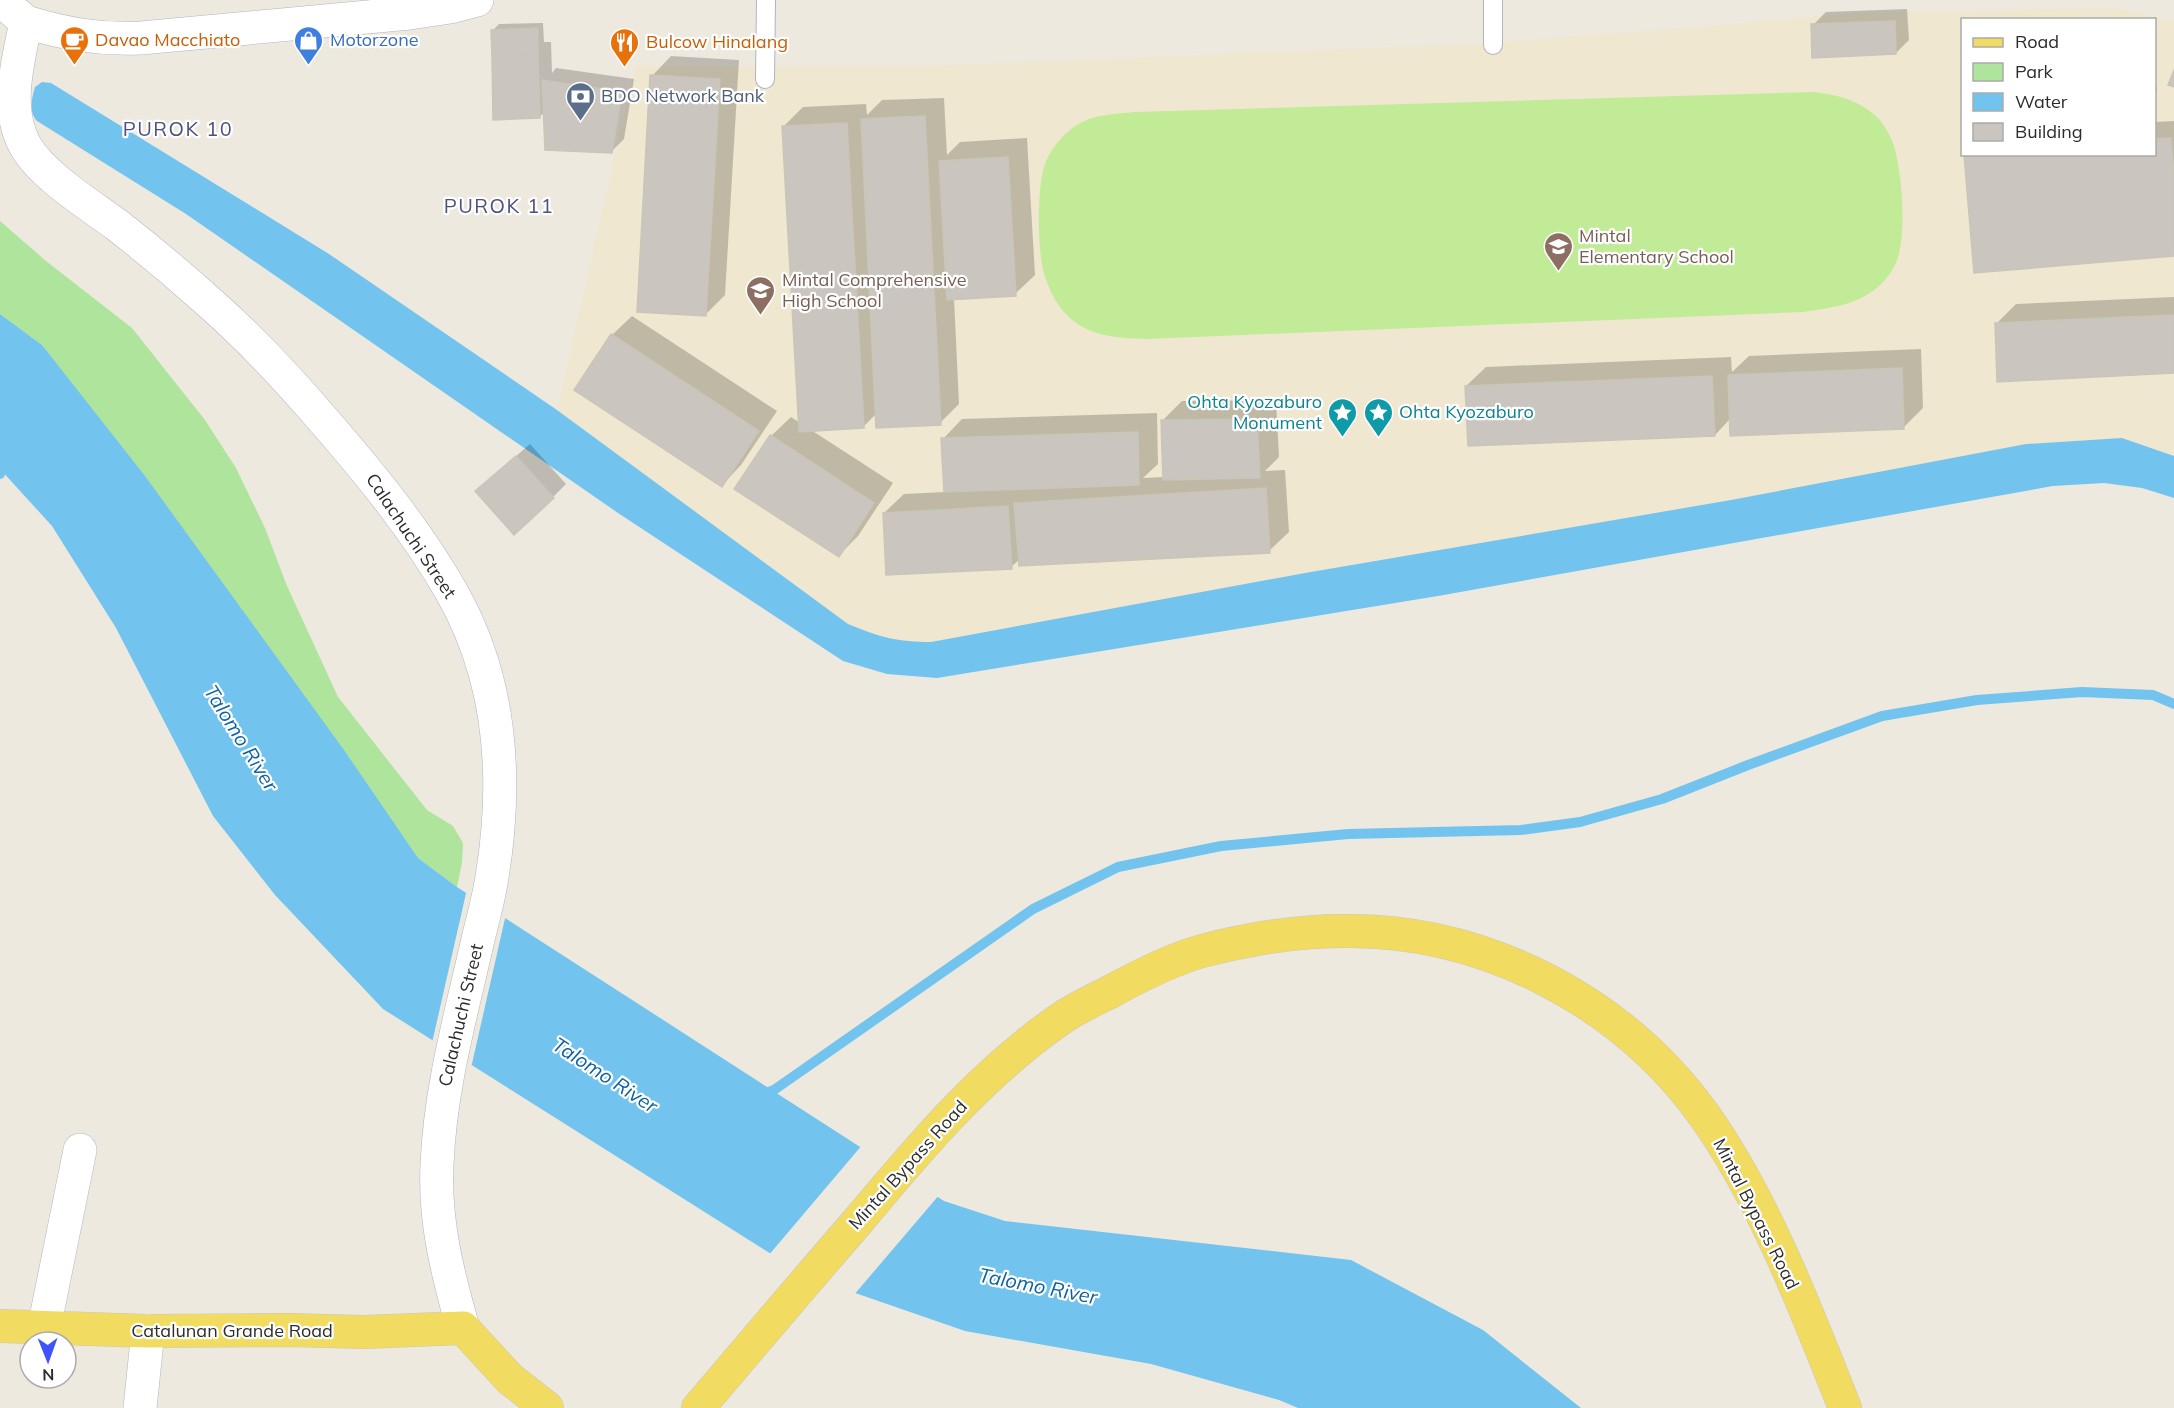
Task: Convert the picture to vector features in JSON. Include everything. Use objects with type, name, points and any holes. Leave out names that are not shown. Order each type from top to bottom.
[{"type":"main road","points":[[0,0],[26,22],[81,36],[110,39],[410,13],[477,0]]},
{"type":"main road","name":"Calachuchi Street","points":[[26,22],[15,83],[15,104],[9,129],[41,166],[136,240],[212,304],[274,363],[367,470],[428,554],[453,594],[477,646],[493,698],[500,752],[497,832],[492,878],[444,1090],[436,1168],[442,1242],[463,1328]]},
{"type":"main road","name":"Mintal Bypass Road","points":[[698,1408],[937,1128],[1002,1065],[1061,1018],[1133,979],[1199,952],[1269,937],[1344,931],[1413,936],[1481,951],[1530,972],[1586,1002],[1633,1037],[1671,1076],[1703,1114],[1734,1163],[1778,1249],[1845,1408]]},
{"type":"main road","points":[[44,1328],[80,1150]]},
{"type":"main road","name":"Catalunan Grande Road","points":[[0,1326],[148,1331],[365,1332],[463,1328]]},
{"type":"main road","points":[[463,1328],[510,1379],[547,1408]]},
{"type":"main road","points":[[140,1408],[148,1331]]},
{"type":"lane","points":[[765,79],[766,0]]},
{"type":"lane","points":[[1493,0],[1493,45]]},
{"type":"shaded area","name":"Mintal Elementary School","points":[[2116,8],[2174,21],[2174,456],[2122,438],[2026,444],[1731,500],[1305,573],[931,642],[908,642],[879,637],[848,624],[557,410],[635,66],[927,66],[1490,43],[1867,12]]},
{"type":"green space","points":[[1813,92],[1856,103],[1879,119],[1893,143],[1901,186],[1901,239],[1894,267],[1884,281],[1864,296],[1834,307],[1802,312],[1136,339],[1105,335],[1076,323],[1054,298],[1042,266],[1039,206],[1046,161],[1056,144],[1074,127],[1096,117],[1136,112]]},
{"type":"green space","points":[[0,221],[46,261],[132,328],[205,420],[236,468],[265,528],[287,586],[338,697],[427,810],[453,826],[463,843],[457,887],[418,858],[42,345],[0,314]]},
{"type":"water","points":[[42,82],[51,83],[329,254],[557,410],[848,624],[889,638],[931,642],[1305,573],[1731,500],[2026,444],[2122,438],[2174,456],[2174,498],[2142,488],[2104,483],[2053,486],[1438,596],[937,678],[887,674],[843,661],[618,513],[186,214],[37,121],[32,113],[32,100],[35,87]]},
{"type":"water","name":"Talomo River","points":[[0,314],[42,345],[145,476],[344,750],[418,858],[457,887],[944,1201],[1005,1221],[1351,1260],[1483,1330],[1581,1408],[1298,1408],[1279,1400],[1151,1364],[965,1331],[806,1276],[383,1009],[275,895],[213,816],[116,628],[52,526],[0,469]]},
{"type":"pier","points":[[467,889],[506,914],[471,1068],[432,1043]]},
{"type":"pier","points":[[863,1144],[940,1194],[853,1296],[804,1278],[768,1256]]},
{"type":"building","points":[[1895,21],[1896,54],[1812,58],[1811,24]]},
{"type":"building","points":[[538,28],[538,54],[492,56],[491,30]]},
{"type":"building","points":[[538,54],[540,118],[493,120],[492,56]]},
{"type":"building","points":[[2174,70],[2174,87],[2168,85]]},
{"type":"building","points":[[650,75],[720,79],[706,316],[637,312]]},
{"type":"building","name":"BDO Network Bank","points":[[542,80],[622,92],[612,153],[545,150]]},
{"type":"building","points":[[925,116],[941,425],[876,428],[861,119]]},
{"type":"building","points":[[847,123],[864,428],[799,432],[782,126]]},
{"type":"building","points":[[2171,138],[2174,174],[2174,256],[1974,273],[1964,156],[2156,156],[2156,139]]},
{"type":"building","points":[[1008,157],[1016,296],[947,300],[939,161]]},
{"type":"building","points":[[2174,315],[2174,373],[1997,382],[1995,323]]},
{"type":"building","points":[[611,334],[759,431],[722,487],[574,390]]},
{"type":"building","points":[[1902,368],[1904,429],[1730,436],[1728,375]]},
{"type":"building","points":[[1712,376],[1715,436],[1468,446],[1465,386]]},
{"type":"building","points":[[1257,419],[1260,478],[1163,480],[1161,420]]},
{"type":"building","points":[[1138,432],[1139,485],[944,492],[941,438]]},
{"type":"building","points":[[770,435],[874,503],[839,557],[734,489]]},
{"type":"building","points":[[516,456],[554,498],[514,535],[475,491]]},
{"type":"building","points":[[1266,488],[1270,553],[1019,566],[1014,503]]},
{"type":"building","points":[[1008,506],[1012,569],[886,575],[883,513]]},
{"type":"waterway","points":[[0,459],[0,474]]},
{"type":"waterway","points":[[761,1095],[774,1090],[1033,909],[1118,867],[1221,846],[1348,834],[1521,830],[1580,822],[1662,799],[1882,716],[1977,700],[2082,692],[2153,695],[2174,704]]},
{"type":"place","name":"Davao Macchiato","points":[[74,66]]},
{"type":"place","name":"Motorzone","points":[[309,66]]},
{"type":"place","name":"Bulcow Hinalang","points":[[625,68]]},
{"type":"place","name":"BDO Network Bank","points":[[580,122]]},
{"type":"place","name":"Mintal Elementary School","points":[[1558,272]]},
{"type":"place","name":"Mintal Comprehensive High School","points":[[761,316]]},
{"type":"place","name":"Ohta Kyozaburo Monument","points":[[1343,438]]},
{"type":"place","name":"Ohta Kyozaburo","points":[[1378,438]]},
{"type":"district","name":"PUROK 10","points":[[178,129]]},
{"type":"district","name":"PUROK 11","points":[[499,206]]}]
